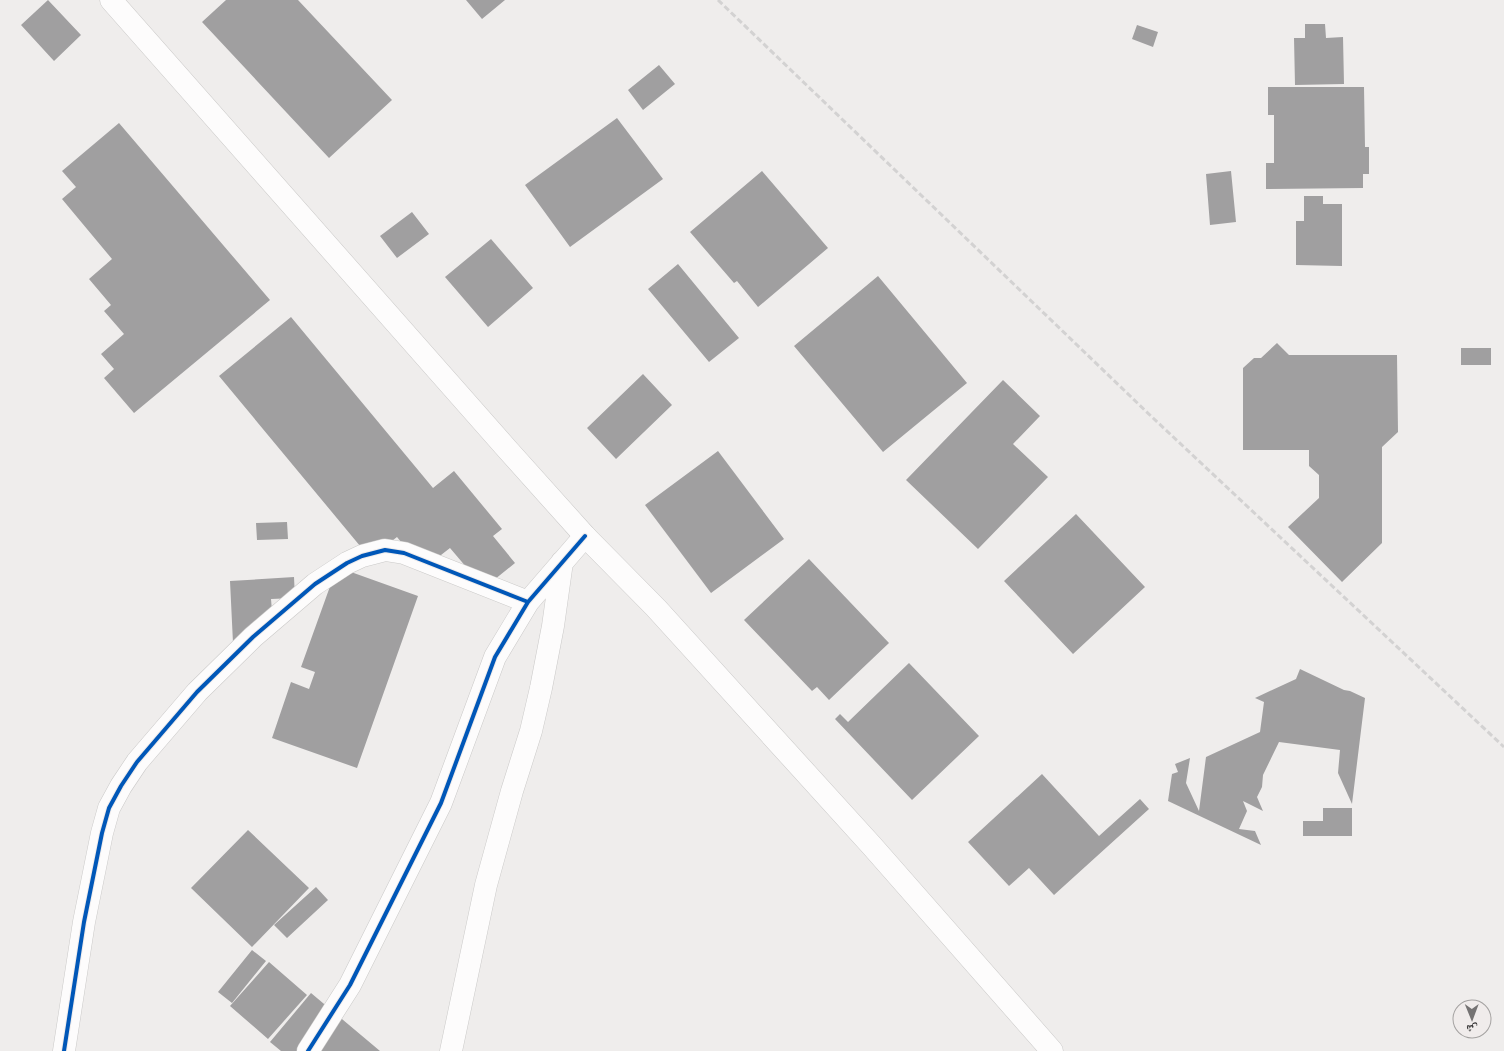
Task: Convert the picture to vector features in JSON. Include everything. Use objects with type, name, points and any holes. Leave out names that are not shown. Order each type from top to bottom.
[{"type":"street","points":[[111,0],[501,443],[585,536],[656,608],[872,846],[1052,1051]]},
{"type":"street","points":[[308,1051],[350,986],[441,803],[495,657],[528,602],[585,536]]},
{"type":"street","points":[[64,1051],[84,922],[102,833],[109,808],[137,762],[198,692],[253,638],[315,584],[347,563],[362,556],[386,550],[404,553],[528,602]]},
{"type":"street","points":[[451,1051],[486,885],[512,791],[531,731],[541,688],[553,626],[562,562]]},
{"type":"building","points":[[48,0],[81,35],[54,61],[21,25]]},
{"type":"building","points":[[226,0],[298,0],[392,100],[329,158],[202,22]]},
{"type":"building","points":[[466,0],[505,0],[482,19]]},
{"type":"building","points":[[1305,24],[1325,24],[1326,38],[1343,37],[1344,84],[1295,85],[1294,38],[1305,38]]},
{"type":"building","points":[[1137,25],[1158,32],[1153,47],[1132,39]]},
{"type":"building","points":[[659,65],[675,84],[643,110],[628,90]]},
{"type":"building","points":[[1268,87],[1364,87],[1365,147],[1369,147],[1369,174],[1363,174],[1363,188],[1266,189],[1266,163],[1274,163],[1274,115],[1268,115]]},
{"type":"building","points":[[617,118],[663,179],[570,247],[525,185]]},
{"type":"building","points":[[119,123],[270,300],[134,413],[104,378],[114,369],[101,354],[124,334],[104,311],[111,305],[89,279],[112,259],[62,199],[76,187],[62,171]]},
{"type":"building","points":[[762,171],[828,248],[758,307],[737,281],[734,283],[690,232]]},
{"type":"building","points":[[1231,171],[1236,222],[1210,225],[1206,174]]},
{"type":"building","points":[[1304,196],[1323,196],[1323,204],[1342,204],[1342,266],[1296,265],[1296,221],[1304,221]]},
{"type":"building","points":[[412,212],[429,234],[397,258],[380,236]]},
{"type":"building","points":[[491,239],[533,288],[488,327],[445,277]]},
{"type":"building","points":[[678,264],[739,338],[709,362],[648,289]]},
{"type":"building","points":[[878,276],[967,383],[883,452],[794,346]]},
{"type":"building","points":[[291,317],[433,488],[454,471],[502,529],[493,536],[515,563],[484,588],[450,548],[423,569],[397,537],[370,558],[219,376]]},
{"type":"building","points":[[1277,343],[1289,355],[1397,355],[1398,432],[1382,447],[1382,543],[1342,582],[1288,527],[1319,498],[1319,475],[1309,466],[1309,450],[1243,450],[1243,368],[1254,358],[1261,358]]},
{"type":"building","points":[[1461,348],[1491,348],[1491,365],[1461,365]]},
{"type":"building","points":[[643,374],[672,405],[616,459],[587,428]]},
{"type":"building","points":[[1003,380],[1040,416],[1013,444],[1048,477],[978,549],[906,480]]},
{"type":"building","points":[[718,451],[784,539],[711,593],[645,505]]},
{"type":"building","points":[[1076,514],[1145,587],[1073,654],[1004,581]]},
{"type":"building","points":[[287,522],[288,539],[257,540],[256,523]]},
{"type":"building","points":[[809,559],[889,643],[829,700],[817,687],[812,691],[744,620]]},
{"type":"building","points":[[337,567],[418,596],[357,768],[272,738],[291,682],[309,689],[315,672],[301,667]]},
{"type":"building","points":[[294,577],[295,598],[271,599],[273,623],[233,643],[230,581]]},
{"type":"building","points":[[909,663],[979,736],[912,800],[835,719],[840,714],[848,722]]},
{"type":"building","points":[[1300,669],[1344,690],[1350,691],[1365,698],[1352,804],[1338,773],[1340,750],[1279,742],[1263,775],[1262,787],[1257,797],[1263,811],[1243,801],[1247,811],[1239,829],[1255,831],[1261,845],[1168,801],[1172,774],[1178,772],[1175,764],[1190,758],[1186,783],[1199,811],[1206,757],[1260,732],[1264,702],[1255,698],[1296,679]]},
{"type":"building","points":[[1042,774],[1099,836],[1140,799],[1149,809],[1054,895],[1029,868],[1009,886],[968,842]]},
{"type":"building","points":[[1323,808],[1352,808],[1352,836],[1303,836],[1303,821],[1323,821]]},
{"type":"building","points":[[248,830],[309,888],[252,947],[191,888]]},
{"type":"building","points":[[316,887],[328,900],[287,938],[274,925]]},
{"type":"building","points":[[252,950],[266,961],[232,1003],[218,992]]},
{"type":"building","points":[[269,962],[307,995],[268,1039],[230,1006]]},
{"type":"building","points":[[311,993],[380,1051],[281,1051],[270,1042]]},
{"type":"railway","points":[[718,0],[1153,418],[1504,747]]},
{"type":"cycle path","points":[[308,1051],[350,985],[441,803],[495,657],[528,602],[585,536]]},
{"type":"cycle path","points":[[64,1051],[84,922],[102,833],[109,808],[137,762],[197,692],[253,637],[315,584],[347,563],[362,556],[385,550],[404,553],[528,602]]}]
